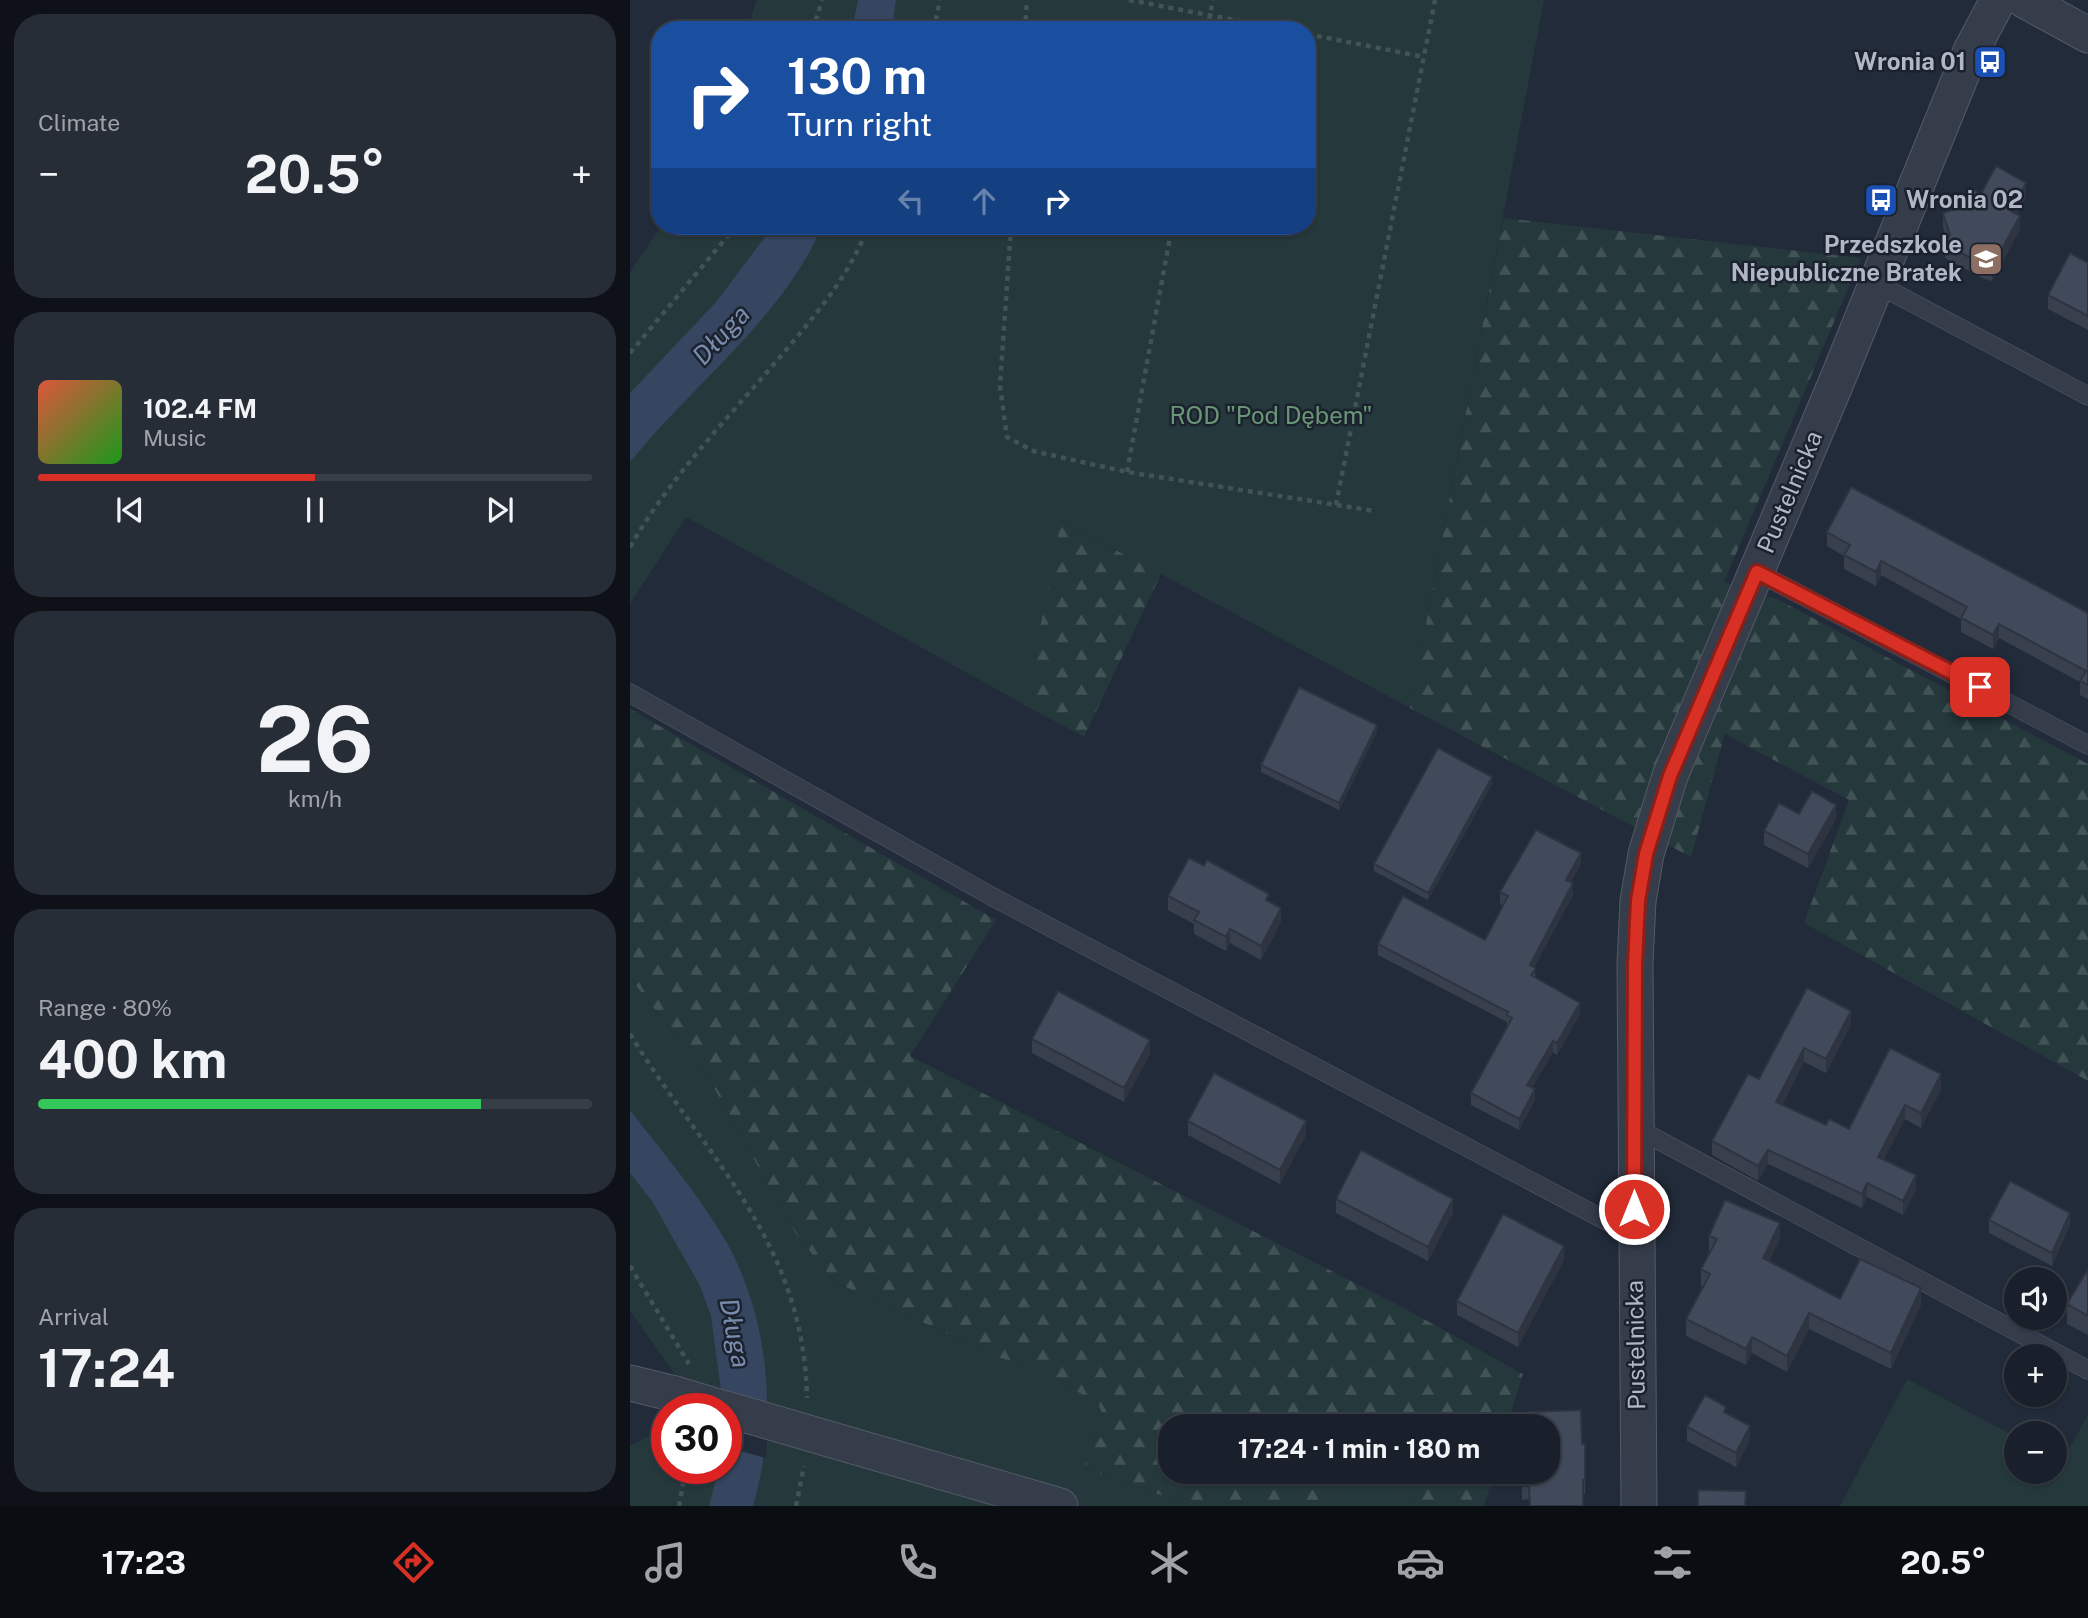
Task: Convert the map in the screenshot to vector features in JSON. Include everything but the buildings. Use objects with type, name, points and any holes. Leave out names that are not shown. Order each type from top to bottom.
[{"type":"street","name":"Pustelnicka","points":[[1639,1506],[1634,1127],[1638,901],[1646,854],[1670,776],[1836,383],[1971,51],[1998,0]]},
{"type":"street","points":[[2024,0],[2088,35]]},
{"type":"street","points":[[630,1383],[671,1393]]},
{"type":"street","points":[[742,1414],[1060,1506]]},
{"type":"lane","points":[[1877,284],[2088,396]]},
{"type":"lane","points":[[1757,572],[2088,745]]},
{"type":"lane","points":[[630,693],[991,896],[1635,1236]]},
{"type":"lane","points":[[1634,1127],[2088,1370]]},
{"type":"path","points":[[816,21],[822,0]]},
{"type":"path","points":[[936,21],[940,0]]},
{"type":"path","points":[[1026,21],[1027,0]]},
{"type":"path","points":[[1129,0],[1244,21]]},
{"type":"path","points":[[1209,21],[1213,0]]},
{"type":"path","points":[[1336,505],[1435,0]]},
{"type":"path","points":[[1316,36],[1424,57]]},
{"type":"path","points":[[630,353],[728,235]]},
{"type":"path","points":[[630,547],[683,468],[815,316],[843,278],[864,235]]},
{"type":"path","points":[[1010,235],[1000,386],[1007,437],[1033,451],[1127,472],[1374,511]]},
{"type":"path","points":[[1127,472],[1170,235]]},
{"type":"path","points":[[630,1034],[682,1115],[727,1171],[772,1247],[789,1286],[807,1403]]},
{"type":"path","points":[[630,1266],[661,1315]]},
{"type":"path","points":[[796,1506],[804,1464]]},
{"type":"path","points":[[679,1506],[683,1484]]},
{"type":"green space","name":"ROD \"Pod Dębem\"","points":[[756,0],[1544,0],[1410,708],[1062,521],[1025,705],[686,517],[630,604],[630,272],[655,235],[1316,235],[1316,21],[750,21]]},
{"type":"green space","points":[[1503,218],[1861,258],[1724,582],[1779,600],[2088,764],[2088,1081],[1804,923],[1849,800],[1725,734],[1691,857],[1410,708]]},
{"type":"green space","points":[[1061,521],[1161,574],[1084,737],[1025,705]]},
{"type":"green space","points":[[630,709],[996,920],[910,1056],[1404,1308],[1523,1374],[1511,1414],[1158,1414],[1158,1484],[1340,1484],[1322,1506],[1191,1506],[1086,1468],[1084,1442],[1105,1420],[1098,1404],[1048,1374],[998,1357],[835,1282],[796,1234],[708,1077],[630,978]]},
{"type":"green space","points":[[630,978],[708,1077],[796,1234],[835,1282],[998,1357],[1048,1374],[1098,1404],[1105,1420],[1084,1442],[1086,1468],[1191,1506],[630,1506],[630,1446],[651,1435],[651,1484],[742,1484],[742,1393],[700,1393],[678,1379],[630,1311]]},
{"type":"green space","points":[[1907,1379],[2004,1431],[2004,1484],[2067,1484],[2067,1452],[2088,1415],[2088,1506],[1840,1506]]},
{"type":"green space","points":[[1340,1484],[1383,1484],[1429,1506],[1322,1506]]},
{"type":"green space","points":[[1383,1484],[1490,1484],[1484,1506],[1429,1506]]},
{"type":"water","points":[[858,0],[896,0],[893,21],[854,21]]},
{"type":"water","name":"Długa","points":[[766,235],[817,235],[785,290],[761,320],[630,462],[630,393],[717,301]]},
{"type":"water","name":"Długa","points":[[630,1110],[705,1208],[727,1243],[753,1305],[766,1372],[767,1406],[766,1440],[753,1506],[709,1506],[715,1484],[742,1484],[742,1393],[721,1393],[711,1316],[700,1286],[652,1201],[630,1173]]},
{"type":"pier","points":[[770,1405],[766,1458],[742,1451],[742,1408]]},
{"type":"place","name":"Wronia 01","points":[[1990,62]]},
{"type":"place","name":"Wronia 02","points":[[1881,200]]},
{"type":"place","name":"Przedszkole Niepubliczne Bratek","points":[[1986,259]]},
{"type":"route","points":[[1634,1209],[1635,964],[1638,901],[1646,854],[1670,776],[1757,572],[1980,687]]}]
